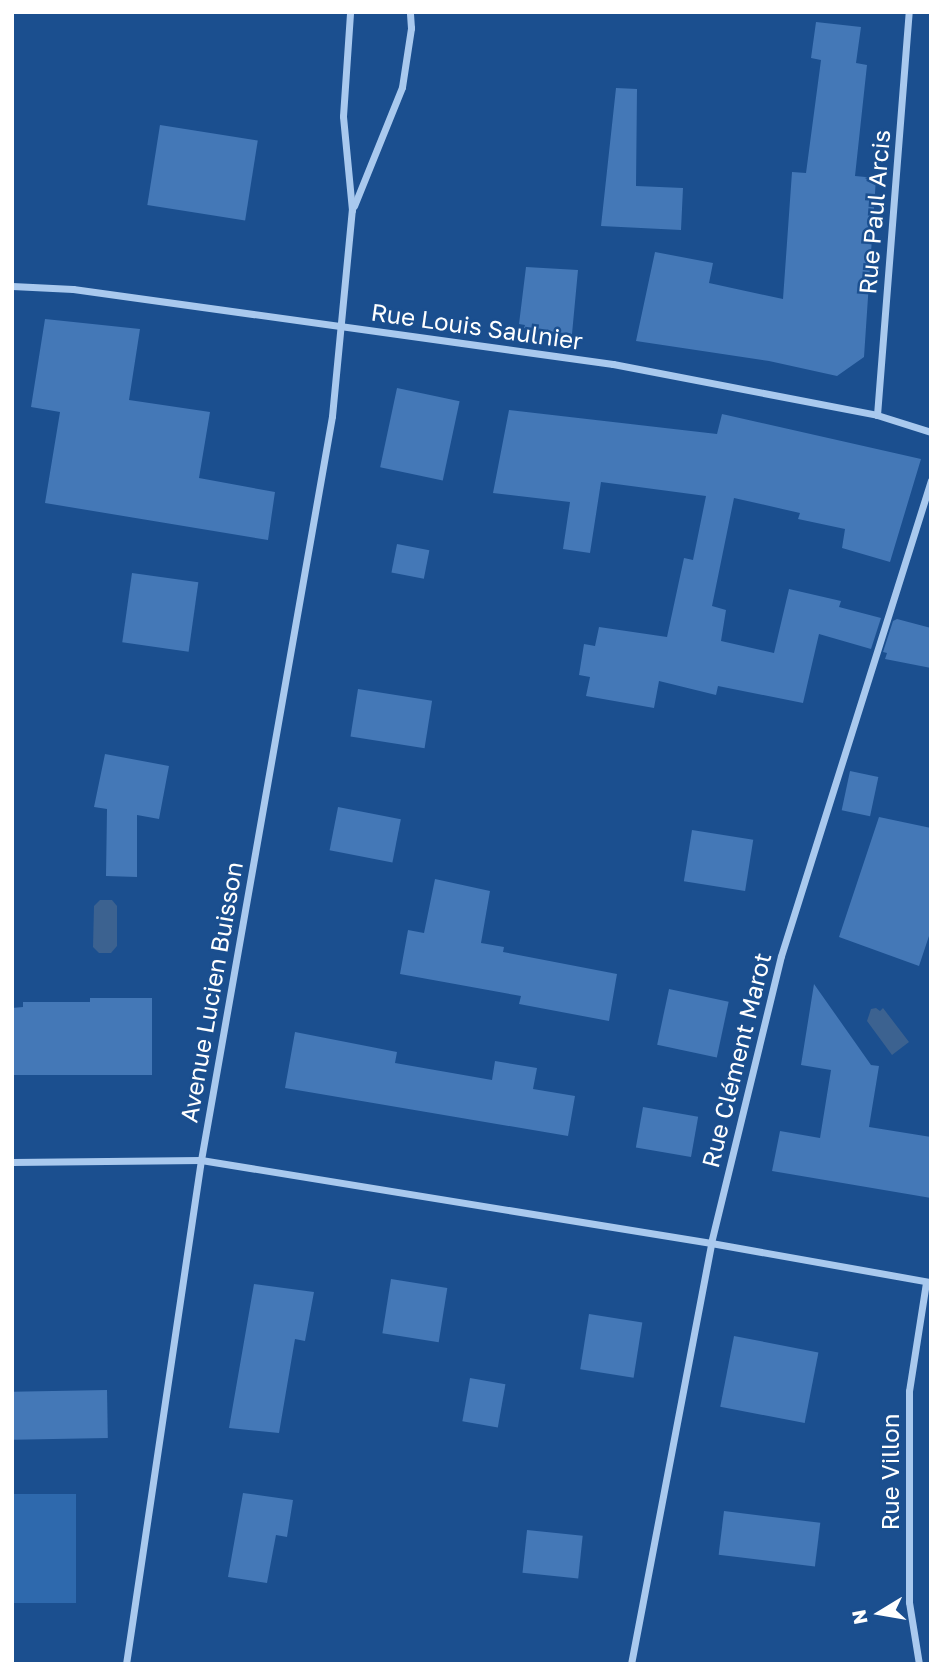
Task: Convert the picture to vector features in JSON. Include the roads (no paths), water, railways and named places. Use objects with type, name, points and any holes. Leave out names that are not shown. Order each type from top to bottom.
[{"type":"street","points":[[350,12],[342,116],[352,210]]},
{"type":"street","points":[[352,210],[402,87],[411,28],[410,12]]},
{"type":"street","name":"Rue Paul Arcis","points":[[877,415],[909,12]]},
{"type":"street","name":"Avenue Lucien Buisson","points":[[126,1664],[201,1160],[332,416],[352,210]]},
{"type":"street","name":"Rue Louis Saulnier","points":[[12,286],[73,289],[613,364],[877,415],[931,432]]},
{"type":"street","name":"Rue Clément Marot","points":[[631,1664],[711,1243],[781,956],[908,545],[931,480]]},
{"type":"street","points":[[12,1162],[201,1160],[711,1243],[929,1282]]},
{"type":"street","name":"Rue Villon","points":[[919,1664],[909,1602],[909,1391],[929,1282]]}]
